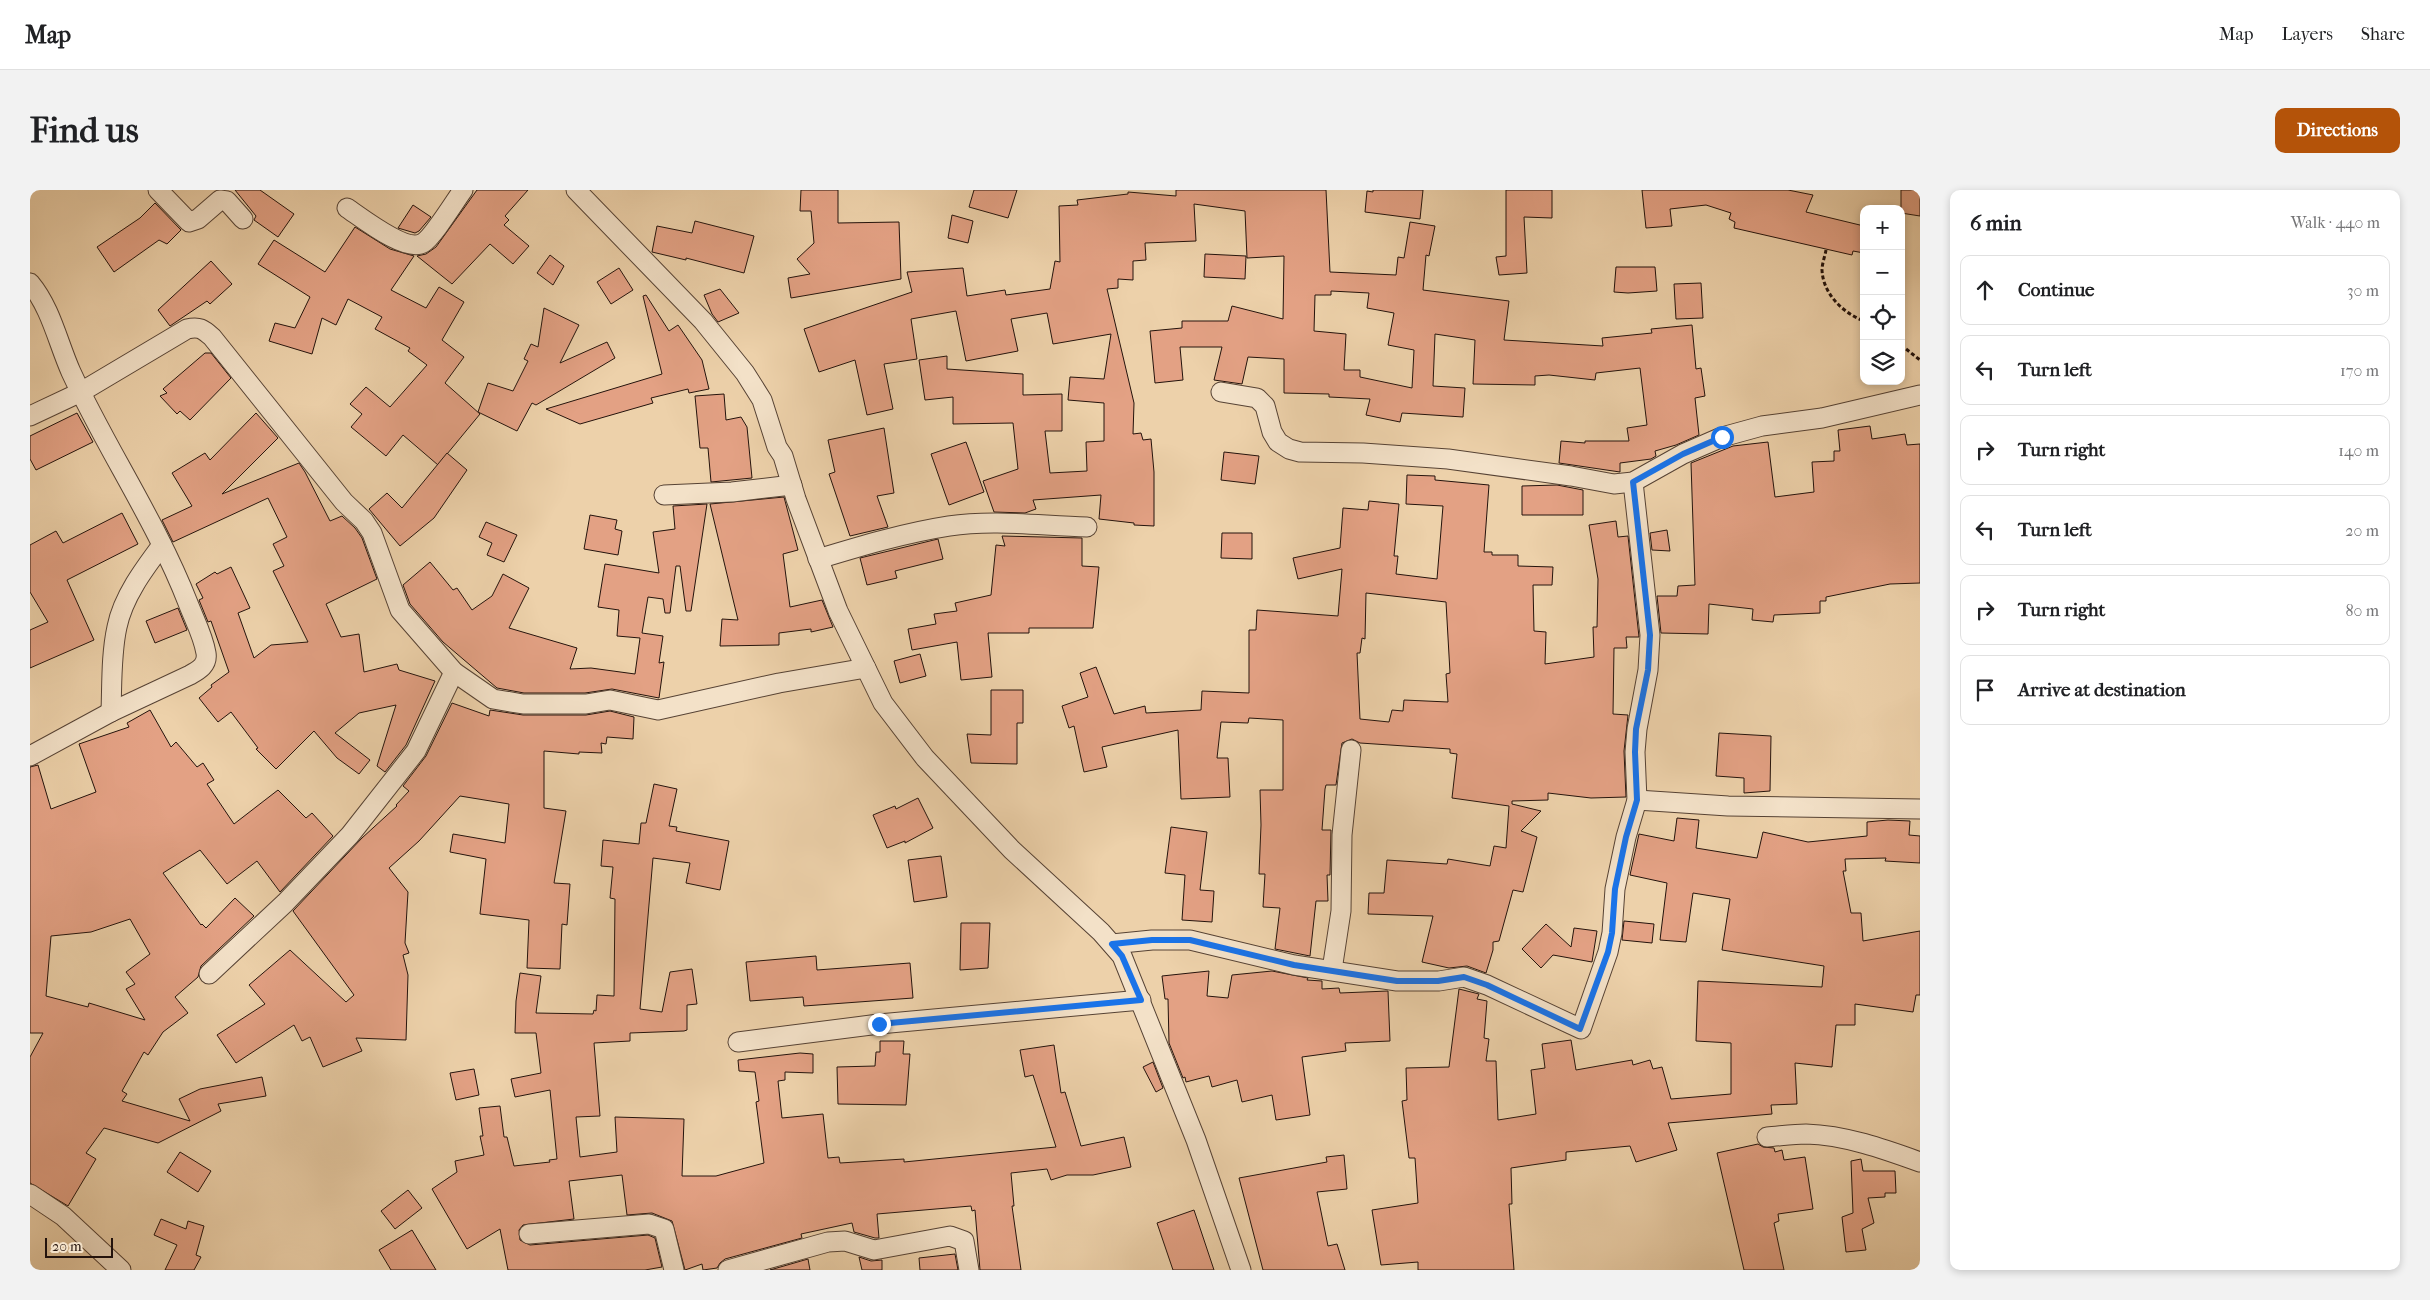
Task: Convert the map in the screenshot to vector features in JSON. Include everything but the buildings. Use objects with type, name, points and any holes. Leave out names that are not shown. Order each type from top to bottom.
[{"type":"street","points":[[158,190],[189,222],[198,219],[220,200],[227,201],[243,219]]},
{"type":"street","points":[[347,208],[401,242],[417,245],[427,239],[463,190]]},
{"type":"street","points":[[576,190],[703,321],[745,373],[762,400],[838,612],[883,703],[925,758],[1012,850],[1112,944],[1122,956],[1196,1140],[1241,1270]]},
{"type":"street","points":[[30,283],[43,301],[61,348],[81,392],[177,574],[203,642],[206,663],[190,675],[112,712],[30,756]]},
{"type":"street","points":[[30,416],[81,392],[188,329],[203,328],[218,344],[344,502],[364,521],[380,550],[391,588],[400,610],[454,672],[493,699],[523,704],[586,704],[610,700],[658,710],[779,683],[866,668]]},
{"type":"street","points":[[1221,392],[1257,398],[1265,406],[1272,432],[1278,442],[1289,449],[1300,452],[1363,453],[1448,459],[1571,476],[1614,484],[1633,482],[1683,454],[1722,437],[1762,426],[1822,418],[1920,395]]},
{"type":"street","points":[[1112,944],[1152,940],[1190,940],[1294,965],[1397,981],[1438,981],[1464,977],[1580,1029],[1608,952],[1612,933],[1615,889],[1626,837],[1637,800],[1636,729],[1648,670],[1650,635],[1633,482]]},
{"type":"street","points":[[664,495],[732,492],[792,485]]},
{"type":"street","points":[[818,559],[894,537],[950,526],[981,524],[1088,527]]},
{"type":"street","points":[[112,712],[117,625],[143,570],[162,545]]},
{"type":"street","points":[[209,974],[285,903],[350,835],[416,751],[454,672]]},
{"type":"street","points":[[1332,970],[1341,910],[1342,828],[1351,750]]},
{"type":"street","points":[[1637,800],[1728,806],[1920,809]]},
{"type":"street","points":[[738,1042],[879,1024],[1141,1000]]},
{"type":"street","points":[[1767,1137],[1806,1134],[1835,1138],[1885,1149],[1920,1162]]},
{"type":"street","points":[[30,1194],[63,1216],[121,1270]]},
{"type":"street","points":[[528,1234],[649,1224],[658,1226],[664,1229],[674,1270]]},
{"type":"street","points":[[728,1270],[828,1242],[845,1241],[874,1250],[950,1236],[964,1241],[970,1270]]},
{"type":"path","points":[[1826,250],[1822,271],[1831,296],[1839,306],[1860,319]]},
{"type":"path","points":[[1905,348],[1920,360]]},
{"type":"route","points":[[879,1024],[978,1016],[1035,1008],[1141,1000],[1122,956],[1112,944],[1152,940],[1190,940],[1294,965],[1397,981],[1438,981],[1464,977],[1487,985],[1580,1029],[1608,952],[1612,933],[1615,889],[1626,837],[1637,800],[1636,729],[1648,670],[1650,635],[1633,482],[1683,454],[1722,437]]}]
